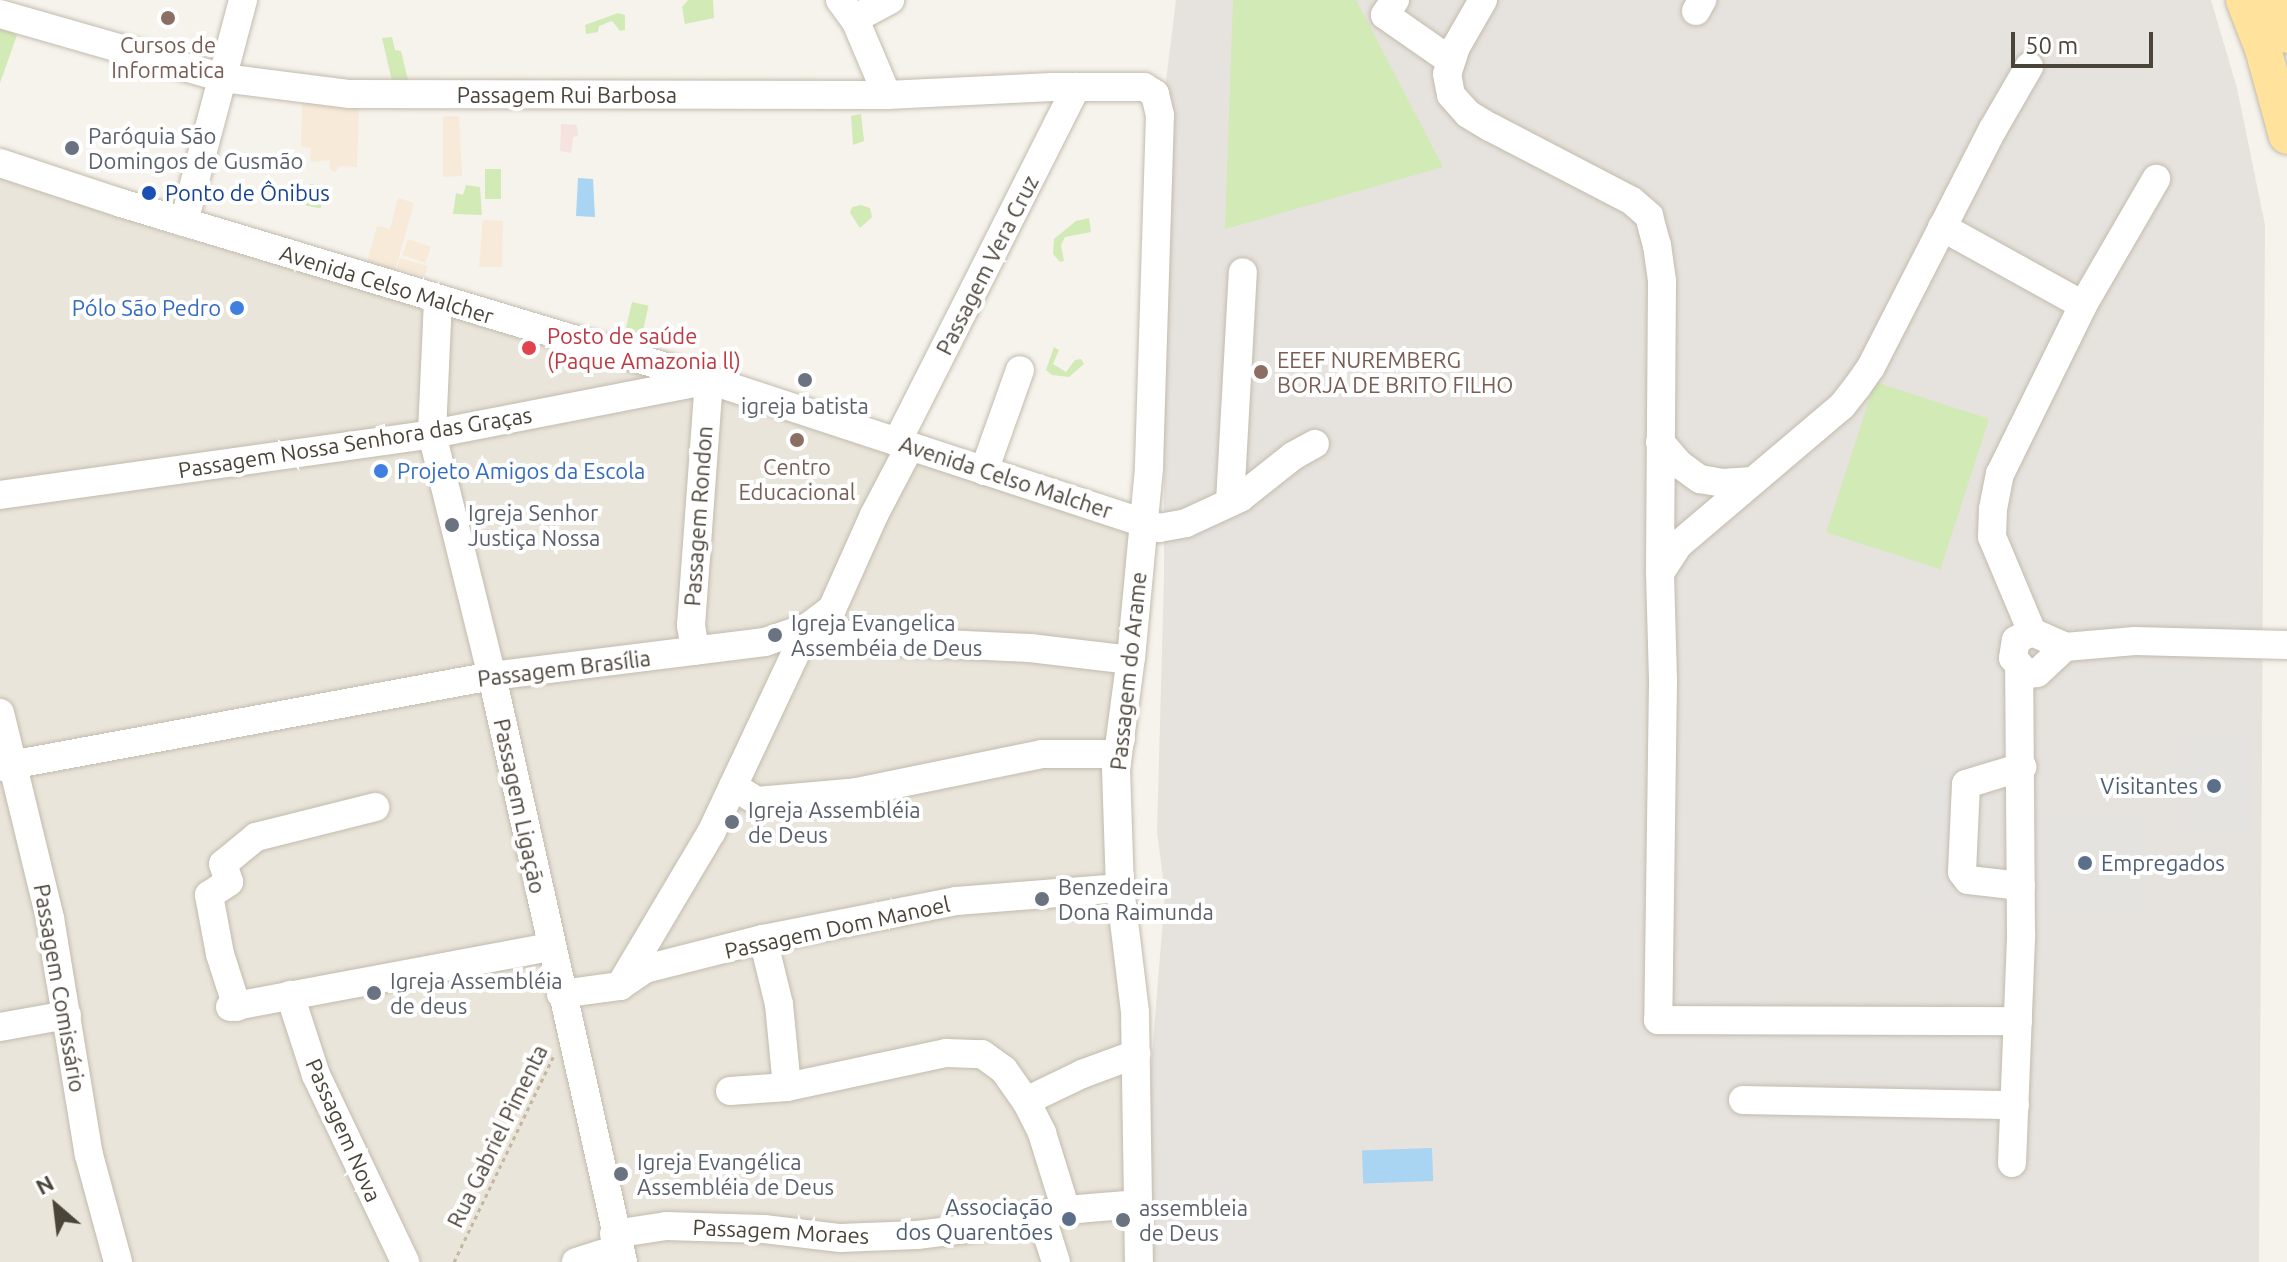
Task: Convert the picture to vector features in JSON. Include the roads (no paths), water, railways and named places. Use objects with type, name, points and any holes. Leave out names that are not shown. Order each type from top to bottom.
[{"type":"main road","points":[[2244,0],[2280,103],[2287,136]]},
{"type":"main road","points":[[2274,0],[2287,35]]},
{"type":"street","points":[[184,222],[243,0]]},
{"type":"street","points":[[887,95],[847,10],[890,0]]},
{"type":"street","points":[[1395,0],[1385,15],[1451,61]]},
{"type":"street","points":[[1483,0],[1451,61],[1447,74],[1451,95],[1468,114],[1632,201],[1649,216],[1662,281],[1660,573],[1674,681],[1658,1020],[2018,1021]]},
{"type":"street","name":"Passagem Rui Barbosa","points":[[0,14],[223,78],[350,94],[887,95],[1144,87]]},
{"type":"street","points":[[1660,573],[1678,545],[1749,481],[1842,406],[1857,387],[1871,367],[1942,227],[2029,67]]},
{"type":"street","name":"Passagem Vera Cruz","points":[[620,986],[687,877],[808,627],[832,609],[903,445],[1076,87]]},
{"type":"street","name":"Passagem do Arame","points":[[1139,1262],[1135,1012],[1120,888],[1116,769],[1131,657],[1151,428],[1160,115],[1155,94],[1144,87]]},
{"type":"street","name":"Avenida Celso Malcher","points":[[0,163],[438,300],[709,380],[1159,528],[1186,523],[1251,491],[1293,456],[1315,444]]},
{"type":"street","points":[[2156,179],[2083,305],[2000,474],[1993,509],[1992,537],[2032,632],[2065,647],[2135,641],[2287,645]]},
{"type":"street","points":[[1942,227],[2083,305]]},
{"type":"street","points":[[1230,502],[1243,272]]},
{"type":"street","name":"Passagem Ligação","points":[[438,300],[432,434],[492,676],[618,1248]]},
{"type":"street","points":[[984,471],[1020,370]]},
{"type":"street","name":"Passagem Nossa Senhora das Graças","points":[[0,495],[432,434],[709,380]]},
{"type":"street","name":"Passagem Rondon","points":[[695,651],[691,625],[709,380]]},
{"type":"street","points":[[1660,442],[1679,464],[1700,479],[1722,483],[1749,481]]},
{"type":"street","points":[[808,627],[876,641],[1030,648],[1122,659],[1131,657]]},
{"type":"street","name":"Passagem Brasília","points":[[6,766],[492,676],[765,642],[808,627]]},
{"type":"street","points":[[2032,632],[2021,636],[2014,645],[2013,658],[2027,674],[2037,673],[2065,647]]},
{"type":"street","points":[[2012,1163],[2021,886],[2019,667]]},
{"type":"street","name":"Passagem Comissário","points":[[0,713],[6,766],[50,918],[89,1155],[118,1262]]},
{"type":"street","points":[[733,786],[757,801],[857,792],[1042,754],[1116,754],[1121,739]]},
{"type":"street","points":[[2021,886],[1968,880],[1962,872],[1966,784],[2022,767]]},
{"type":"street","points":[[375,807],[256,837],[223,864],[229,882],[209,895],[234,1007],[551,947]]},
{"type":"street","name":"Passagem Dom Manoel","points":[[561,994],[620,986],[645,969],[763,939],[956,901],[1120,888]]},
{"type":"street","points":[[763,939],[779,1004],[787,1087]]},
{"type":"street","name":"Passagem Nova","points":[[290,995],[316,1075],[405,1262]]},
{"type":"street","points":[[0,1027],[67,1015]]},
{"type":"street","points":[[730,1091],[787,1087],[946,1053],[966,1052],[994,1060],[1026,1101],[1042,1133],[1054,1212],[1056,1262]]},
{"type":"street","points":[[1026,1101],[1082,1074],[1136,1054]]},
{"type":"street","points":[[1743,1100],[2015,1105]]},
{"type":"street","name":"Passagem Moraes","points":[[576,1262],[618,1248],[666,1226],[764,1229],[840,1238],[902,1236],[981,1227],[1054,1212],[1138,1204]]},
{"type":"water","points":[[578,178],[593,179],[595,217],[576,216]]},
{"type":"water","points":[[1432,1148],[1433,1181],[1363,1183],[1362,1150]]},
{"type":"place","name":"Cursos de Informatica","points":[[168,18]]},
{"type":"place","name":"Paróquia São Domingos de Gusmão","points":[[72,148]]},
{"type":"place","name":"Ponto de Ônibus","points":[[149,193]]},
{"type":"place","name":"Pólo São Pedro","points":[[237,308]]},
{"type":"place","name":"Posto de saúde (Paque Amazonia ll)","points":[[529,348]]},
{"type":"place","name":"EEEF NUREMBERG BORJA DE BRITO FILHO","points":[[1261,372]]},
{"type":"place","name":"igreja batista","points":[[805,380]]},
{"type":"place","name":"Centro Educacional","points":[[797,440]]},
{"type":"place","name":"Projeto Amigos da Escola","points":[[381,471]]},
{"type":"place","name":"Igreja Senhor Justiça Nossa","points":[[452,525]]},
{"type":"place","name":"Igreja Evangelica Assembéia de Deus","points":[[775,635]]},
{"type":"place","name":"Visitantes","points":[[2214,786]]},
{"type":"place","name":"Igreja Assembléia de Deus","points":[[732,822]]},
{"type":"place","name":"Empregados","points":[[2085,863]]},
{"type":"place","name":"Benzedeira Dona Raimunda","points":[[1042,899]]},
{"type":"place","name":"Igreja Assembléia de deus","points":[[374,993]]},
{"type":"place","name":"Igreja Evangélica Assembléia de Deus","points":[[621,1174]]},
{"type":"place","name":"Associação dos Quarentões","points":[[1069,1219]]},
{"type":"place","name":"assembleia de Deus","points":[[1123,1220]]}]
